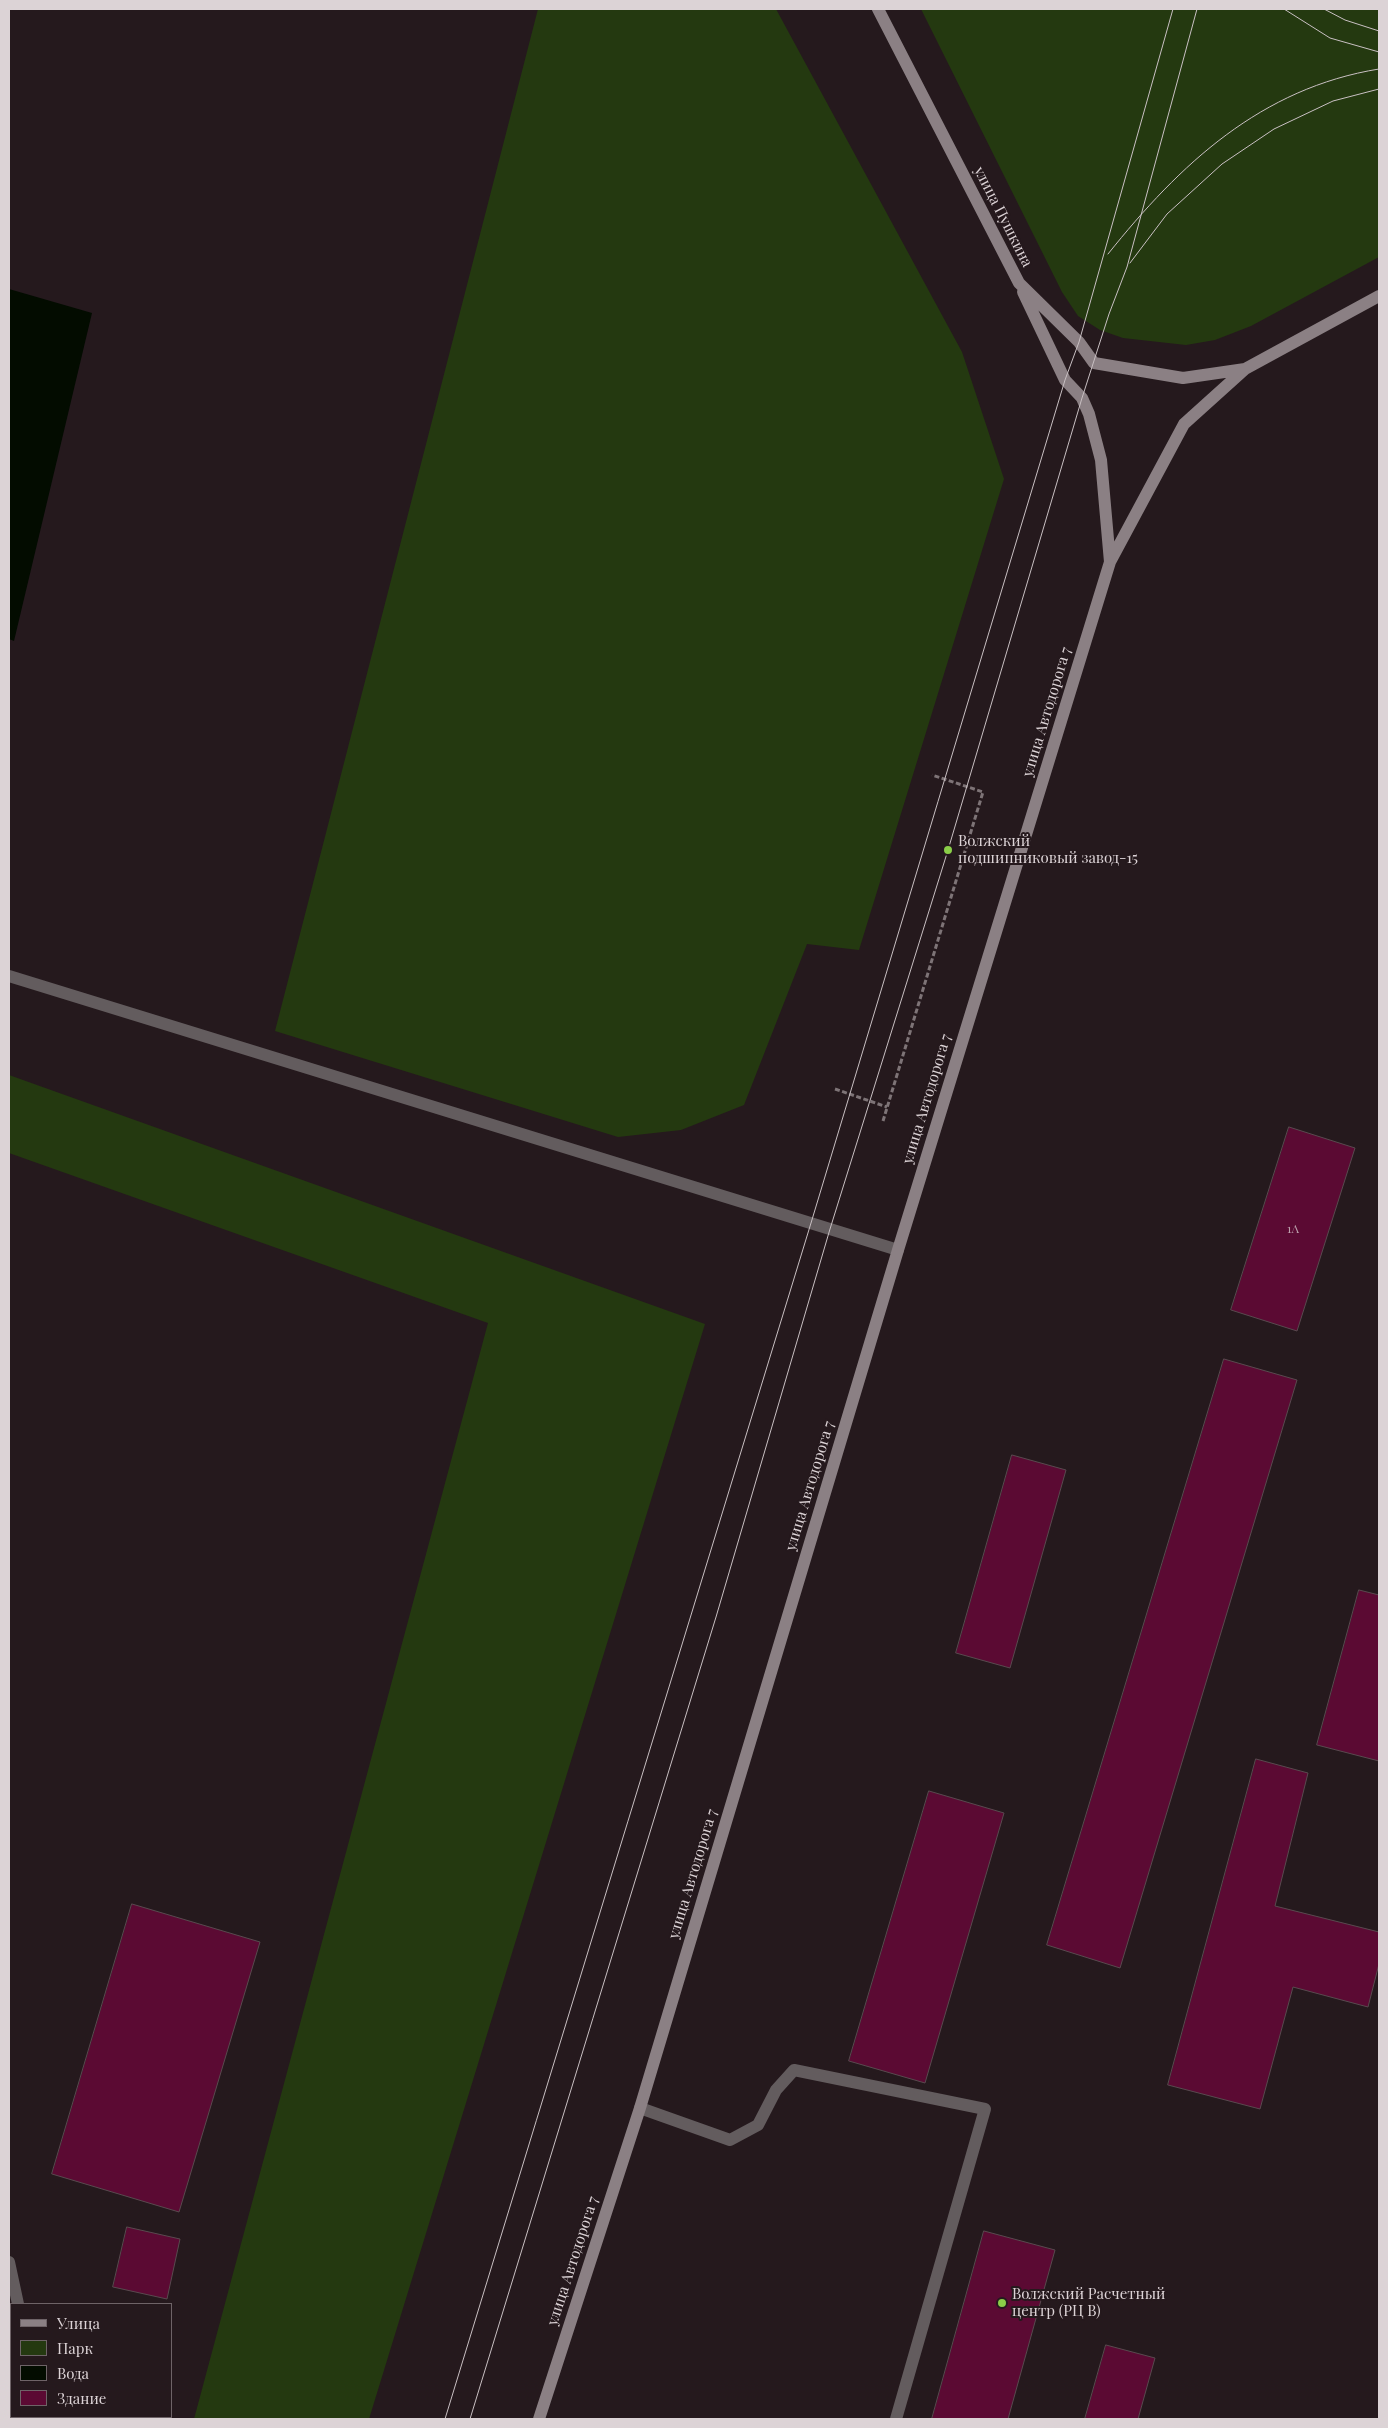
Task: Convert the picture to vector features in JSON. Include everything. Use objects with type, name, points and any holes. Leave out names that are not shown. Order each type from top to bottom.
[{"type":"street","name":"улица Пушкина","points":[[878,9],[1019,283],[1079,342],[1094,363],[1183,378],[1245,369],[1379,296]]},
{"type":"street","name":"улица Автодорога 7","points":[[1019,283],[1065,380],[1082,398],[1089,414],[1101,460],[1110,562]]},
{"type":"street","name":"улица Автодорога 7","points":[[539,2419],[640,2108],[898,1250],[1110,562],[1184,424],[1245,369]]},
{"type":"lane","points":[[9,976],[898,1250]]},
{"type":"lane","points":[[640,2108],[730,2140],[758,2125],[776,2090],[794,2070],[985,2109],[896,2419]]},
{"type":"lane","points":[[9,2262],[18,2303]]},
{"type":"path","points":[[883,1122],[983,792],[932,775]]},
{"type":"path","points":[[834,1089],[887,1107]]},
{"type":"green space","points":[[538,9],[776,9],[962,352],[1004,479],[859,950],[807,944],[744,1105],[681,1130],[618,1137],[275,1031]]},
{"type":"green space","points":[[921,9],[1379,9],[1379,257],[1251,326],[1215,340],[1186,345],[1123,338],[1100,330],[1078,316],[1062,292]]},
{"type":"green space","points":[[9,1075],[705,1324],[369,2419],[194,2419],[488,1323],[9,1153]]},
{"type":"water","points":[[9,289],[92,313],[14,641],[9,639]]},
{"type":"building","points":[[1289,1127],[1355,1148],[1297,1331],[1231,1310]]},
{"type":"building","points":[[1224,1359],[1297,1380],[1120,1968],[1047,1945]]},
{"type":"building","points":[[1012,1455],[1066,1470],[1010,1668],[956,1653]]},
{"type":"building","points":[[1359,1590],[1379,1595],[1379,1761],[1317,1745]]},
{"type":"building","points":[[1256,1759],[1308,1773],[1275,1906],[1379,1932],[1379,1964],[1368,2007],[1293,1987],[1260,2109],[1168,2085]]},
{"type":"building","points":[[929,1791],[1004,1813],[925,2083],[849,2061]]},
{"type":"building","points":[[132,1904],[260,1942],[179,2212],[52,2174]]},
{"type":"building","points":[[127,2227],[180,2239],[167,2299],[113,2287]]},
{"type":"building","name":"Волжский Расчетный центр (РЦ В)","points":[[984,2231],[1055,2250],[1008,2419],[932,2419]]},
{"type":"building","points":[[1106,2345],[1155,2358],[1138,2419],[1085,2419]]},
{"type":"tram line","points":[[445,2419],[811,1223],[1065,380],[1079,342],[1173,9]]},
{"type":"tram line","points":[[470,2419],[716,1617],[830,1229],[948,850],[1082,398],[1109,314],[1127,267],[1197,9]]},
{"type":"tram line","points":[[1284,9],[1330,38],[1379,52]]},
{"type":"tram line","points":[[1324,9],[1345,20],[1379,31]]},
{"type":"tram line","points":[[1108,254],[1164,190],[1194,161],[1226,135],[1260,112],[1297,93],[1336,79],[1379,69]]},
{"type":"tram line","points":[[1130,263],[1167,214],[1222,164],[1274,129],[1333,101],[1379,89]]},
{"type":"place","name":"Волжский подшипниковый завод-15","points":[[948,850]]},
{"type":"place","name":"Волжский Расчетный центр (РЦ В)","points":[[1002,2303]]}]
